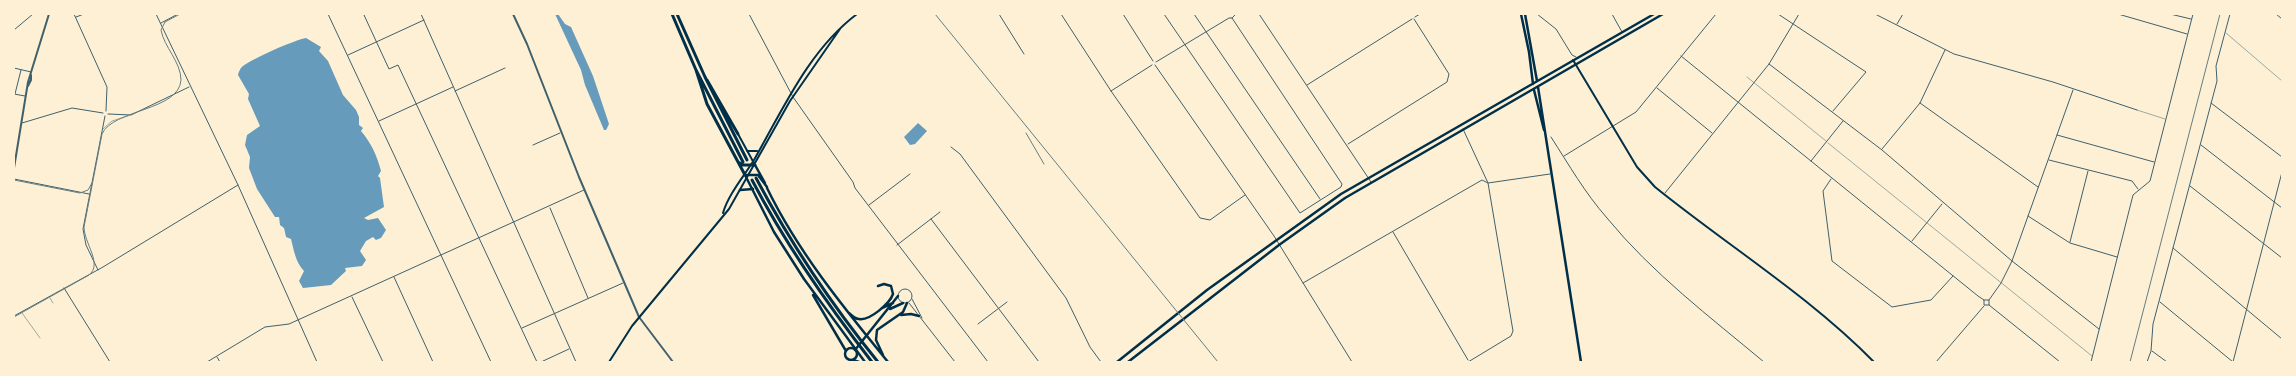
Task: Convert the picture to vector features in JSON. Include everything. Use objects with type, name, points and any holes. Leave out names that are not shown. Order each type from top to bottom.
[{"type":"highway","points":[[672,14],[696,70],[745,161],[704,78],[677,14]]},
{"type":"highway","points":[[696,70],[695,73],[707,104],[746,177]]},
{"type":"highway","points":[[704,78],[719,98],[738,134]]},
{"type":"highway","points":[[737,161],[750,166],[754,163]]},
{"type":"highway","points":[[872,362],[806,272],[780,232],[754,179],[799,254],[842,316],[878,362]]},
{"type":"main road","points":[[723,215],[746,177],[750,174],[759,150],[791,93],[818,51],[837,30],[857,14]]},
{"type":"main road","points":[[1521,14],[1529,52],[1533,85],[1542,127],[1546,134]]},
{"type":"main road","points":[[1525,14],[1538,82],[1582,362]]},
{"type":"main road","points":[[1128,362],[1279,245],[1344,198],[1538,87],[1654,14]]},
{"type":"main road","points":[[1117,362],[1196,298],[1276,240],[1368,178],[1533,85],[1573,60],[1663,14]]},
{"type":"main road","points":[[754,163],[793,97],[840,29]]},
{"type":"main road","points":[[1573,60],[1612,128],[1638,168],[1664,194],[1796,293],[1839,328],[1874,362]]},
{"type":"main road","points":[[738,134],[782,218],[847,312],[888,362]]},
{"type":"main road","points":[[747,151],[754,152],[759,150]]},
{"type":"main road","points":[[610,362],[640,317],[702,244],[723,215],[740,190],[750,166]]},
{"type":"main road","points":[[750,174],[758,175],[767,187]]},
{"type":"main road","points":[[746,177],[772,227],[812,291],[865,362]]},
{"type":"main road","points":[[740,190],[753,189]]},
{"type":"main road","points":[[878,286],[888,284],[892,288],[893,294],[891,299],[878,310]]},
{"type":"main road","points":[[812,291],[816,303],[846,352],[846,358],[859,362]]},
{"type":"main road","points":[[855,350],[898,296]]},
{"type":"main road","points":[[847,312],[860,320],[894,302]]},
{"type":"main road","points":[[883,357],[876,340],[876,333],[883,324],[899,315],[904,310],[906,303]]},
{"type":"main road","points":[[888,310],[906,303]]},
{"type":"main road","points":[[899,315],[911,314],[920,316]]},
{"type":"main road","points":[[846,352],[849,348],[855,350]]},
{"type":"main road","points":[[853,360],[857,356],[855,350]]},
{"type":"street","points":[[14,30],[33,14]]},
{"type":"street","points":[[14,168],[25,96],[50,14]]},
{"type":"street","points":[[74,14],[107,87],[106,111],[108,114]]},
{"type":"street","points":[[76,18],[84,14]]},
{"type":"street","points":[[156,14],[189,87],[238,185],[300,320],[317,362]]},
{"type":"street","points":[[160,24],[178,14]]},
{"type":"street","points":[[328,14],[491,362]]},
{"type":"street","points":[[366,14],[364,15],[389,69],[398,65],[537,362]]},
{"type":"street","points":[[425,14],[421,15],[576,362]]},
{"type":"street","points":[[513,14],[528,44],[561,133],[640,317],[674,362]]},
{"type":"street","points":[[749,14],[793,97],[868,206],[988,362]]},
{"type":"street","points":[[999,14],[1024,54]]},
{"type":"street","points":[[1061,14],[1110,91],[1200,218],[1210,220],[1245,195]]},
{"type":"street","points":[[1123,14],[1153,61],[1156,62],[1236,14]]},
{"type":"street","points":[[1164,14],[1300,213],[1341,187],[1342,184],[1230,14]]},
{"type":"street","points":[[1194,14],[1320,200]]},
{"type":"street","points":[[1229,18],[1230,14]]},
{"type":"street","points":[[1259,14],[1371,183]]},
{"type":"street","points":[[1307,85],[1420,14]]},
{"type":"street","points":[[1537,14],[1554,27],[1572,55],[1577,58]]},
{"type":"street","points":[[1612,14],[1623,35]]},
{"type":"street","points":[[1563,156],[1636,112],[1716,14]]},
{"type":"street","points":[[1778,14],[1866,72],[1832,112]]},
{"type":"street","points":[[1664,194],[1769,64],[1799,14]]},
{"type":"street","points":[[1875,14],[1884,17]]},
{"type":"street","points":[[1879,14],[1946,50],[2137,110]]},
{"type":"street","points":[[1897,24],[1903,14]]},
{"type":"street","points":[[2118,14],[2188,34]]},
{"type":"street","points":[[2170,14],[2191,20]]},
{"type":"street","points":[[2091,362],[2133,195],[2149,182],[2193,14]]},
{"type":"street","points":[[2147,362],[2151,351],[2153,324],[2217,81],[2216,66],[2230,14]]},
{"type":"street","points":[[2276,14],[2282,19]]},
{"type":"street","points":[[1347,145],[1446,82],[1449,78],[1449,74],[1413,17]]},
{"type":"street","points":[[347,55],[424,20]]},
{"type":"street","points":[[1882,150],[1920,103],[1946,50]]},
{"type":"street","points":[[1681,56],[1953,276],[1984,300],[1989,300]]},
{"type":"street","points":[[1152,65],[1153,61]]},
{"type":"street","points":[[1156,62],[1156,65],[1276,240],[1352,362]]},
{"type":"street","points":[[1769,64],[1882,150],[2012,261],[2099,329]]},
{"type":"street","points":[[1110,91],[1152,65],[1156,65]]},
{"type":"street","points":[[14,68],[32,74]]},
{"type":"street","points":[[455,91],[504,68]]},
{"type":"street","points":[[21,70],[14,94],[25,96]]},
{"type":"street","points":[[105,116],[108,114],[131,115],[189,87]]},
{"type":"street","points":[[378,121],[453,87]]},
{"type":"street","points":[[1656,87],[1712,134]]},
{"type":"street","points":[[1989,305],[1989,300],[2001,283],[2012,261],[2073,90]]},
{"type":"street","points":[[2211,102],[2282,157]]},
{"type":"street","points":[[1920,103],[2038,188]]},
{"type":"street","points":[[21,123],[26,124],[72,108],[103,113],[106,111]]},
{"type":"street","points":[[98,270],[84,235],[105,116],[103,113]]},
{"type":"street","points":[[1811,161],[1844,120]]},
{"type":"street","points":[[1393,232],[1469,362],[1511,336],[1513,331],[1488,183],[1463,129]]},
{"type":"street","points":[[533,145],[561,133]]},
{"type":"street","points":[[2057,135],[2154,162]]},
{"type":"street","points":[[1551,137],[1580,184],[1607,219],[1643,257],[1764,362]]},
{"type":"street","points":[[2200,145],[2282,208]]},
{"type":"street","points":[[951,147],[960,154],[1066,298],[1090,347],[1101,362]]},
{"type":"street","points":[[2048,160],[2133,181],[2138,190]]},
{"type":"street","points":[[2070,242],[2088,170]]},
{"type":"street","points":[[2159,301],[2233,362],[2282,172]]},
{"type":"street","points":[[868,206],[910,174]]},
{"type":"street","points":[[1303,283],[1481,180],[1488,183],[1552,174]]},
{"type":"street","points":[[1831,178],[1823,191],[1832,261],[1892,307],[1931,300],[1953,276]]},
{"type":"street","points":[[14,179],[90,194]]},
{"type":"street","points":[[14,316],[98,270],[238,185]]},
{"type":"street","points":[[2189,185],[2282,258]]},
{"type":"street","points":[[207,362],[265,327],[286,326],[585,190]]},
{"type":"street","points":[[1911,242],[1942,203]]},
{"type":"street","points":[[550,207],[588,298]]},
{"type":"street","points":[[897,245],[940,212]]},
{"type":"street","points":[[2028,216],[2070,242],[2117,257]]},
{"type":"street","points":[[931,219],[1039,362]]},
{"type":"street","points":[[2173,248],[2282,339]]},
{"type":"street","points":[[394,276],[433,362]]},
{"type":"street","points":[[521,328],[554,312],[625,283]]},
{"type":"street","points":[[64,287],[110,362]]},
{"type":"street","points":[[924,321],[911,293],[906,290],[900,291],[898,296],[920,316],[955,362]]},
{"type":"street","points":[[352,296],[383,362]]},
{"type":"street","points":[[906,303],[912,298]]},
{"type":"street","points":[[1936,362],[1984,305],[1984,300]]},
{"type":"street","points":[[978,324],[1007,302]]},
{"type":"street","points":[[1984,305],[1989,305],[2060,362]]},
{"type":"street","points":[[541,362],[570,348]]},
{"type":"street","points":[[2151,351],[2167,362]]},
{"type":"street","points":[[217,356],[220,362]]},
{"type":"lane","points":[[2225,33],[2282,81]]},
{"type":"lane","points":[[1747,77],[2092,356]]},
{"type":"lane","points":[[2137,110],[2166,120]]},
{"type":"lane","points":[[101,136],[110,122],[131,115]]},
{"type":"lane","points":[[140,244],[142,248]]},
{"type":"lane","points":[[49,296],[53,303]]},
{"type":"lane","points":[[22,312],[40,338]]},
{"type":"water","points":[[555,14],[558,14],[565,24],[571,27],[593,76],[609,124],[606,130],[604,130],[585,85],[581,70]]},
{"type":"water","points":[[306,38],[321,47],[319,51],[328,61],[343,95],[356,110],[359,117],[359,125],[363,128],[361,131],[376,155],[381,171],[378,176],[380,178],[384,207],[364,218],[368,220],[378,218],[386,230],[381,238],[376,240],[373,237],[366,241],[360,251],[366,260],[362,266],[345,268],[346,271],[331,285],[303,288],[299,281],[304,271],[297,261],[291,239],[286,237],[284,228],[280,225],[279,217],[275,217],[257,189],[249,168],[250,157],[245,145],[247,135],[260,126],[248,99],[249,94],[238,75],[241,68],[252,60]]},
{"type":"water","points":[[918,123],[927,131],[915,144],[910,145],[904,137]]},
{"type":"tram line","points":[[14,317],[89,275],[93,270],[94,259],[84,227],[102,134],[108,126],[119,119],[158,104],[169,98],[177,90],[181,80],[180,73],[161,30],[165,22],[180,14]]},
{"type":"tram line","points":[[14,180],[80,193],[88,190],[92,183]]},
{"type":"railway","points":[[935,14],[1218,362]]},
{"type":"railway","points":[[2130,362],[2220,14]]},
{"type":"railway","points":[[1026,133],[1044,164]]}]
